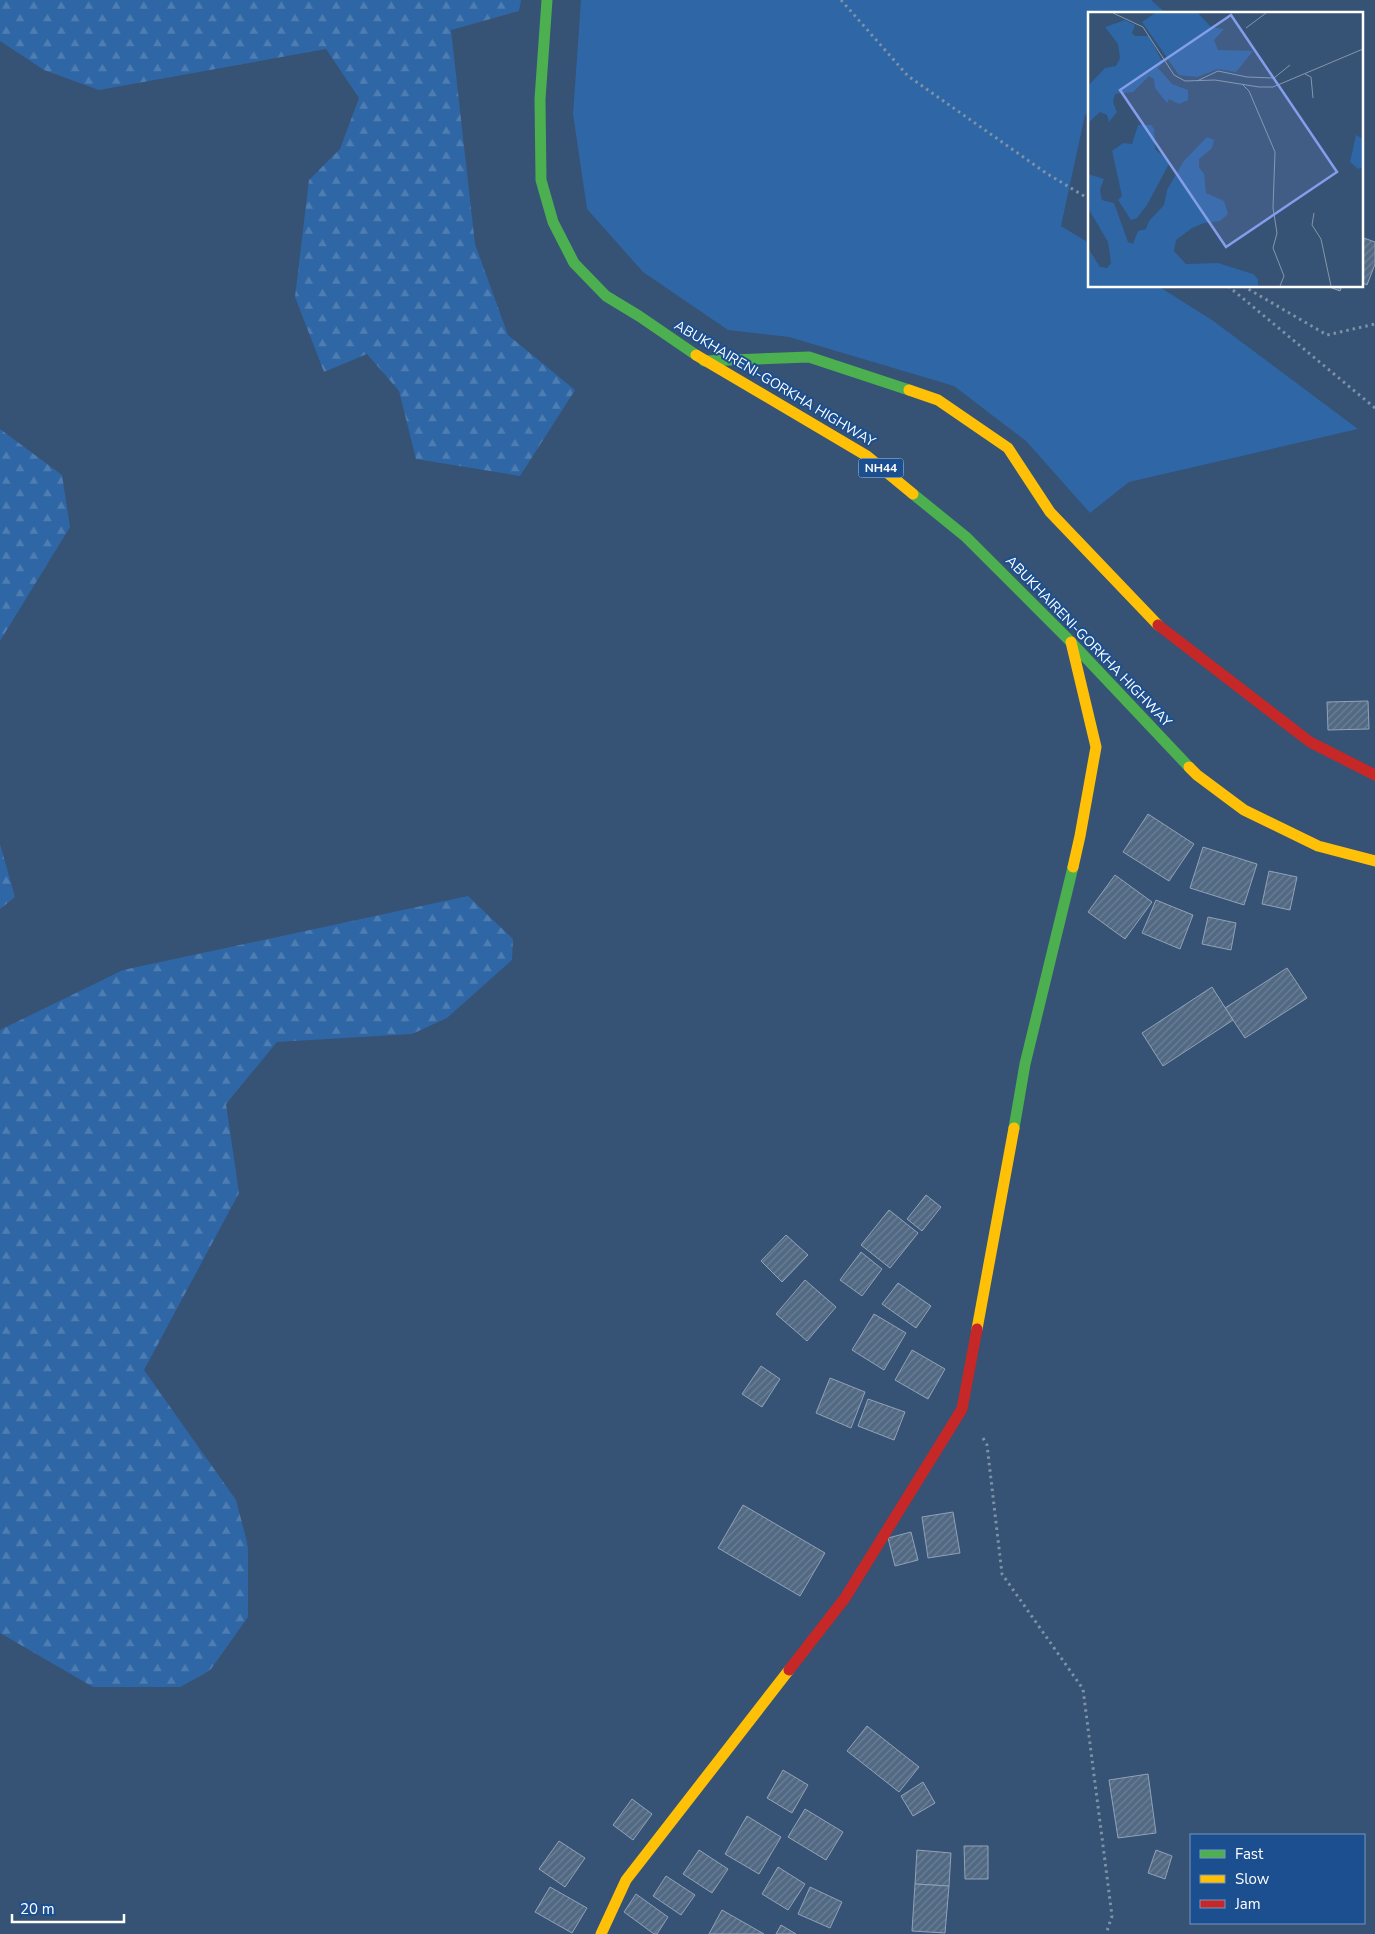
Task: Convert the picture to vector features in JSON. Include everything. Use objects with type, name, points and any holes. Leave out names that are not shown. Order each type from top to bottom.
[{"type":"street","name":"ABUKHAIRENI-GORKHA HIGHWAY","points":[[547,0],[540,99],[541,180],[553,222],[574,263],[606,296],[639,316],[704,361],[867,456],[966,537],[1071,642],[1197,775],[1244,810],[1318,846],[1375,861]]},
{"type":"street","points":[[704,361],[809,357],[938,400],[1008,448],[1050,512],[1153,621],[1310,742],[1375,775]]},
{"type":"street","points":[[601,1934],[626,1880],[845,1598],[962,1409],[1005,1185],[1025,1064],[1080,836],[1096,747],[1071,642]]},
{"type":"path","points":[[841,0],[908,76],[1046,173],[1088,198]]},
{"type":"path","points":[[1230,288],[1375,408]]},
{"type":"path","points":[[1246,288],[1327,335],[1375,324]]},
{"type":"path","points":[[962,1409],[974,1420],[986,1445],[1002,1574],[1083,1689],[1112,1916],[1106,1934]]},
{"type":"green space","points":[[0,0],[521,0],[519,11],[451,30],[475,244],[508,335],[575,390],[520,476],[416,459],[399,391],[367,354],[324,372],[295,297],[309,180],[340,149],[359,98],[326,49],[99,90],[44,70],[0,41]]},
{"type":"green space","points":[[581,0],[1151,0],[1165,12],[1088,12],[1088,114],[1085,115],[1061,226],[1088,242],[1088,288],[1161,288],[1212,320],[1358,429],[1129,482],[1090,513],[1026,441],[954,386],[789,337],[728,330],[643,272],[587,209],[573,114]]},
{"type":"green space","points":[[0,429],[62,475],[70,527],[0,641]]},
{"type":"green space","points":[[0,844],[15,897],[0,909]]},
{"type":"green space","points":[[468,896],[513,939],[512,960],[447,1018],[412,1034],[277,1042],[226,1104],[239,1193],[144,1370],[236,1500],[248,1548],[248,1617],[211,1669],[180,1687],[93,1687],[0,1633],[0,1030],[123,970]]},
{"type":"building","points":[[1362,237],[1375,242],[1375,264],[1367,285],[1362,282]]},
{"type":"building","points":[[1368,701],[1369,729],[1328,730],[1327,702]]},
{"type":"building","points":[[1148,814],[1194,844],[1169,881],[1123,852]]},
{"type":"building","points":[[1203,847],[1257,864],[1244,905],[1190,888]]},
{"type":"building","points":[[1269,871],[1297,877],[1290,910],[1262,904]]},
{"type":"building","points":[[1115,875],[1152,902],[1125,939],[1088,912]]},
{"type":"building","points":[[1156,900],[1193,915],[1180,949],[1142,933]]},
{"type":"building","points":[[1208,917],[1236,923],[1231,950],[1202,944]]},
{"type":"building","points":[[1287,968],[1307,998],[1245,1038],[1225,1008]]},
{"type":"building","points":[[1212,987],[1233,1020],[1163,1066],[1142,1033]]},
{"type":"building","points":[[926,1195],[941,1207],[922,1231],[907,1219]]},
{"type":"building","points":[[889,1210],[918,1233],[890,1268],[861,1245]]},
{"type":"building","points":[[786,1235],[808,1255],[782,1282],[761,1261]]},
{"type":"building","points":[[861,1252],[882,1269],[862,1296],[840,1280]]},
{"type":"building","points":[[805,1280],[836,1307],[807,1341],[776,1314]]},
{"type":"building","points":[[898,1283],[931,1306],[916,1328],[882,1304]]},
{"type":"building","points":[[874,1314],[906,1333],[884,1370],[852,1350]]},
{"type":"building","points":[[912,1350],[945,1369],[928,1399],[895,1380]]},
{"type":"building","points":[[761,1366],[780,1379],[762,1407],[742,1394]]},
{"type":"building","points":[[830,1378],[865,1392],[851,1428],[816,1413]]},
{"type":"building","points":[[868,1399],[905,1412],[894,1440],[858,1426]]},
{"type":"building","points":[[743,1505],[825,1553],[800,1596],[718,1548]]},
{"type":"building","points":[[953,1512],[960,1553],[928,1558],[922,1517]]},
{"type":"building","points":[[911,1532],[918,1560],[895,1566],[888,1538]]},
{"type":"building","points":[[867,1726],[919,1767],[899,1792],[847,1751]]},
{"type":"building","points":[[783,1770],[808,1785],[792,1813],[767,1798]]},
{"type":"building","points":[[1148,1774],[1156,1833],[1118,1838],[1109,1780]]},
{"type":"building","points":[[923,1782],[935,1803],[913,1816],[901,1796]]},
{"type":"building","points":[[632,1799],[652,1814],[633,1840],[613,1825]]},
{"type":"building","points":[[805,1809],[843,1832],[826,1860],[788,1837]]},
{"type":"building","points":[[747,1816],[781,1837],[759,1874],[725,1854]]},
{"type":"building","points":[[559,1841],[585,1858],[565,1887],[539,1869]]},
{"type":"building","points":[[964,1846],[988,1846],[988,1879],[965,1879]]},
{"type":"building","points":[[699,1850],[728,1869],[712,1893],[683,1874]]},
{"type":"building","points":[[917,1850],[951,1853],[949,1886],[915,1884]]},
{"type":"building","points":[[1156,1850],[1172,1856],[1165,1879],[1148,1873]]},
{"type":"building","points":[[778,1867],[805,1884],[788,1910],[762,1894]]},
{"type":"building","points":[[666,1876],[695,1895],[681,1915],[653,1896]]},
{"type":"building","points":[[915,1884],[949,1886],[945,1933],[912,1931]]},
{"type":"building","points":[[550,1887],[587,1908],[572,1933],[535,1912]]},
{"type":"building","points":[[810,1887],[842,1902],[830,1928],[798,1914]]},
{"type":"building","points":[[636,1894],[668,1917],[657,1934],[654,1934],[624,1912]]},
{"type":"building","points":[[722,1910],[764,1934],[709,1934]]},
{"type":"building","points":[[781,1925],[796,1934],[776,1934]]},
{"type":"traffic: fast","points":[[547,0],[540,99],[541,180],[553,222],[574,263],[606,296],[696,355]]},
{"type":"traffic: fast","points":[[704,361],[809,357],[909,390]]},
{"type":"traffic: fast","points":[[913,494],[966,537],[1071,642],[1189,767]]},
{"type":"traffic: fast","points":[[1014,1128],[1025,1064],[1073,867]]},
{"type":"traffic: slow","points":[[696,355],[867,456],[913,494]]},
{"type":"traffic: slow","points":[[909,390],[938,400],[1008,448],[1050,512],[1158,625]]},
{"type":"traffic: slow","points":[[1071,642],[1096,747],[1073,867]]},
{"type":"traffic: slow","points":[[1189,767],[1244,810],[1318,846],[1375,861]]},
{"type":"traffic: slow","points":[[977,1329],[1014,1128]]},
{"type":"traffic: slow","points":[[601,1934],[626,1880],[789,1670]]},
{"type":"traffic: jam","points":[[1158,625],[1310,742],[1375,775]]},
{"type":"traffic: jam","points":[[789,1670],[845,1598],[962,1409],[977,1329]]}]
